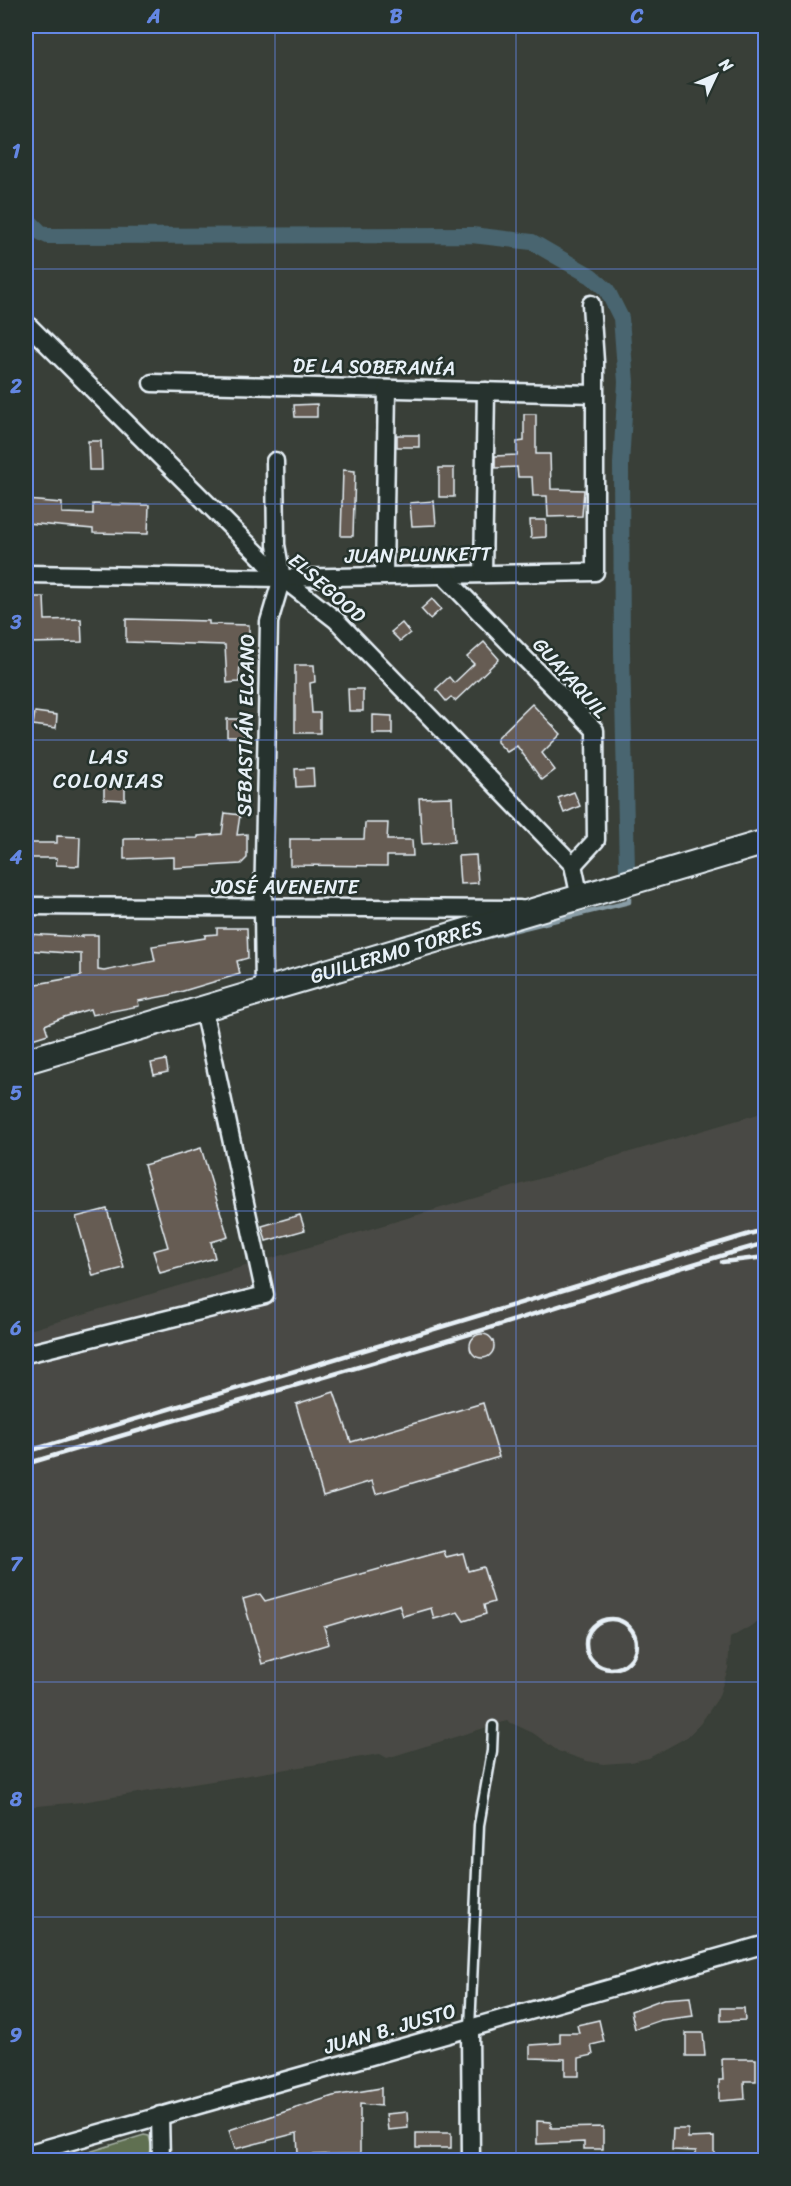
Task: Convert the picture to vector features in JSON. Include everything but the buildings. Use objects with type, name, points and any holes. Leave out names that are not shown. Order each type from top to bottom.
[{"type":"main road","name":"GUILLERMO TORRES","points":[[26,1061],[765,842]]},
{"type":"street","points":[[591,304],[596,394]]},
{"type":"street","name":"ELSEGOOD","points":[[26,322],[282,578],[336,620],[573,865]]},
{"type":"street","name":"DE LA SOBERANÍA","points":[[152,383],[596,394]]},
{"type":"street","points":[[384,576],[387,389]]},
{"type":"street","points":[[483,574],[486,391]]},
{"type":"street","name":"JUAN PLUNKETT","points":[[26,574],[282,578],[595,572],[596,394]]},
{"type":"street","name":"SEBASTIÁN ELCANO","points":[[264,991],[262,908],[269,622],[282,578],[276,545],[275,461]]},
{"type":"street","name":"GUAYAQUIL","points":[[443,575],[595,730],[596,840],[573,865]]},
{"type":"street","points":[[573,865],[580,898]]},
{"type":"street","name":"JOSÉ AVENENTE","points":[[26,906],[544,909]]},
{"type":"street","points":[[26,1354],[265,1295],[203,1009]]},
{"type":"street","name":"JUAN B. JUSTO","points":[[26,2154],[765,1944]]},
{"type":"street","points":[[470,2028],[471,2160]]},
{"type":"street","points":[[160,2115],[161,2160]]},
{"type":"lane","points":[[470,2028],[478,1825],[492,1751],[493,1726]]},
{"type":"shaded area","points":[[765,1112],[765,1618],[730,1638],[728,1669],[718,1698],[700,1724],[687,1737],[649,1758],[603,1764],[558,1751],[533,1733],[507,1721],[387,1758],[380,1754],[82,1802],[26,1807],[26,1331]]},
{"type":"green space","points":[[144,2135],[149,2136],[152,2148],[148,2158],[142,2160],[63,2160]]},
{"type":"waterway","points":[[26,218],[40,232],[48,236],[472,235],[532,242],[591,276],[607,290],[621,318],[626,382],[621,464],[627,869]]},
{"type":"waterway","points":[[472,941],[629,902],[629,898]]},
{"type":"railway","points":[[26,1452],[766,1229]]},
{"type":"railway","points":[[26,1464],[400,1355],[766,1243]]},
{"type":"railway","points":[[722,1262],[766,1257]]},
{"type":"railway","points":[[611,1619],[620,1621],[631,1630],[636,1644],[634,1653],[625,1664],[611,1669],[602,1667],[591,1658],[586,1644],[588,1635],[597,1624],[611,1619]]},
{"type":"district","name":"LAS COLONIAS","points":[[109,769]]}]
